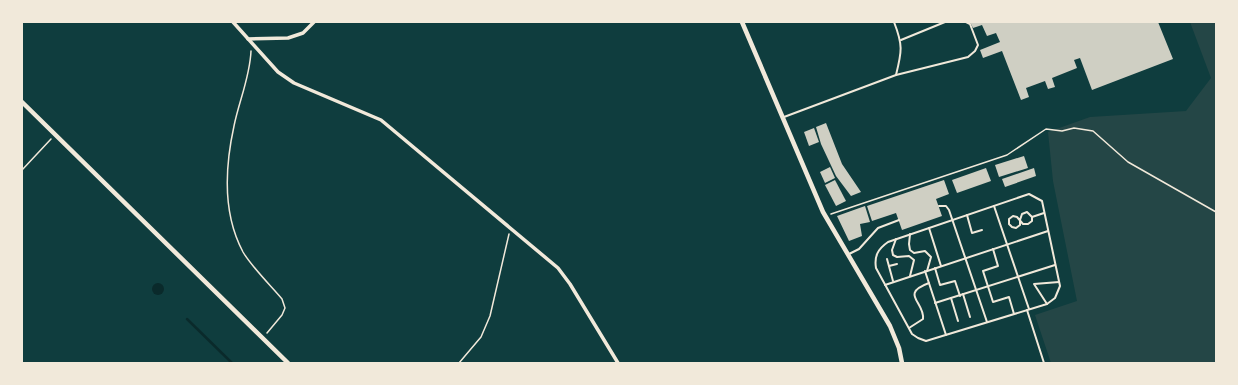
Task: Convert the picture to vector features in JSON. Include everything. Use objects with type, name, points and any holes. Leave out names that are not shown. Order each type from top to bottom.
[{"type":"street","points":[[233,22],[278,72],[294,83],[381,120],[558,268],[570,284],[618,363]]},
{"type":"street","points":[[248,39],[288,38],[303,33],[314,22]]},
{"type":"street","points":[[742,22],[825,216],[890,326],[899,348],[902,363]]},
{"type":"street","points":[[22,102],[288,363]]},
{"type":"lane","points":[[894,22],[901,40],[901,50],[896,75]]},
{"type":"lane","points":[[901,40],[945,22]]},
{"type":"lane","points":[[782,118],[896,75],[968,57],[975,51],[978,45],[970,24],[966,22]]},
{"type":"lane","points":[[1029,194],[1042,202],[1060,286],[1057,293],[1047,304],[926,341],[918,338],[909,328],[876,268],[874,260],[881,247],[896,239],[994,206],[1029,194]]},
{"type":"lane","points":[[939,206],[946,206],[949,210],[987,322]]},
{"type":"lane","points":[[994,206],[1018,277],[1044,363]]},
{"type":"lane","points":[[1032,217],[1030,214],[1024,212],[1020,220],[1020,225],[1016,228],[1009,224],[1009,219],[1013,216],[1017,217],[1020,220],[1023,224],[1028,224],[1032,221],[1032,217]]},
{"type":"lane","points":[[1032,217],[1044,213]]},
{"type":"lane","points":[[967,215],[972,233],[982,230]]},
{"type":"lane","points":[[848,254],[859,249],[878,228],[898,220]]},
{"type":"lane","points":[[929,228],[941,266]]},
{"type":"lane","points":[[885,284],[1048,231]]},
{"type":"lane","points":[[910,234],[908,244],[910,250],[914,253],[925,251],[931,258],[926,271],[946,335]]},
{"type":"lane","points":[[896,239],[892,250],[893,255],[897,257],[909,256],[914,260],[910,276]]},
{"type":"lane","points":[[993,249],[998,266],[984,271],[993,302],[1009,297],[1014,314]]},
{"type":"lane","points":[[887,259],[893,282]]},
{"type":"lane","points":[[889,266],[897,264]]},
{"type":"lane","points":[[936,303],[1055,265]]},
{"type":"lane","points":[[935,268],[940,285],[955,281],[960,296]]},
{"type":"lane","points":[[1047,304],[1034,284],[1059,282]]},
{"type":"lane","points":[[909,328],[923,319],[922,311],[914,300],[920,286],[929,283]]},
{"type":"lane","points":[[963,294],[970,317]]},
{"type":"lane","points":[[951,298],[958,321]]},
{"type":"path","points":[[251,43],[250,63],[234,126],[226,174],[227,200],[233,225],[243,252],[282,299],[285,308],[282,315],[263,340]]},
{"type":"path","points":[[825,216],[1008,155],[1046,129],[1062,131],[1074,128],[1092,131],[1128,162],[1216,212]]},
{"type":"path","points":[[22,170],[55,135]]},
{"type":"path","points":[[459,363],[481,337],[490,316],[511,229]]},
{"type":"shaded area","points":[[1190,22],[1216,22],[1216,363],[1051,363],[1035,315],[1077,301],[1053,181],[1048,132],[1090,117],[1186,111],[1211,78]]},
{"type":"shaded area","points":[[156,283],[160,283],[164,289],[160,295],[156,295],[152,291],[152,287]]},
{"type":"building","points":[[970,22],[1158,22],[1173,59],[1092,90],[1080,58],[1074,60],[1077,68],[1052,78],[1055,87],[1048,89],[1045,81],[1026,88],[1029,97],[1021,100],[1002,51],[983,58],[980,50],[1000,42],[996,33],[987,36],[982,25],[973,28]]},
{"type":"building","points":[[826,123],[842,164],[861,192],[851,196],[836,176],[821,144],[816,127]]},
{"type":"building","points":[[814,128],[819,142],[809,146],[804,132]]},
{"type":"building","points":[[1024,156],[1028,168],[999,177],[995,165]]},
{"type":"building","points":[[830,167],[835,178],[825,183],[820,172]]},
{"type":"building","points":[[986,168],[991,181],[957,193],[952,180]]},
{"type":"building","points":[[1034,168],[1036,176],[1005,187],[1002,179]]},
{"type":"building","points":[[835,180],[846,201],[836,206],[825,185]]},
{"type":"building","points":[[944,180],[949,194],[936,199],[942,216],[902,230],[896,213],[872,221],[867,206]]},
{"type":"building","points":[[865,206],[870,222],[860,224],[862,236],[849,241],[837,216]]},
{"type":"waterway","points":[[187,319],[232,363]]}]
